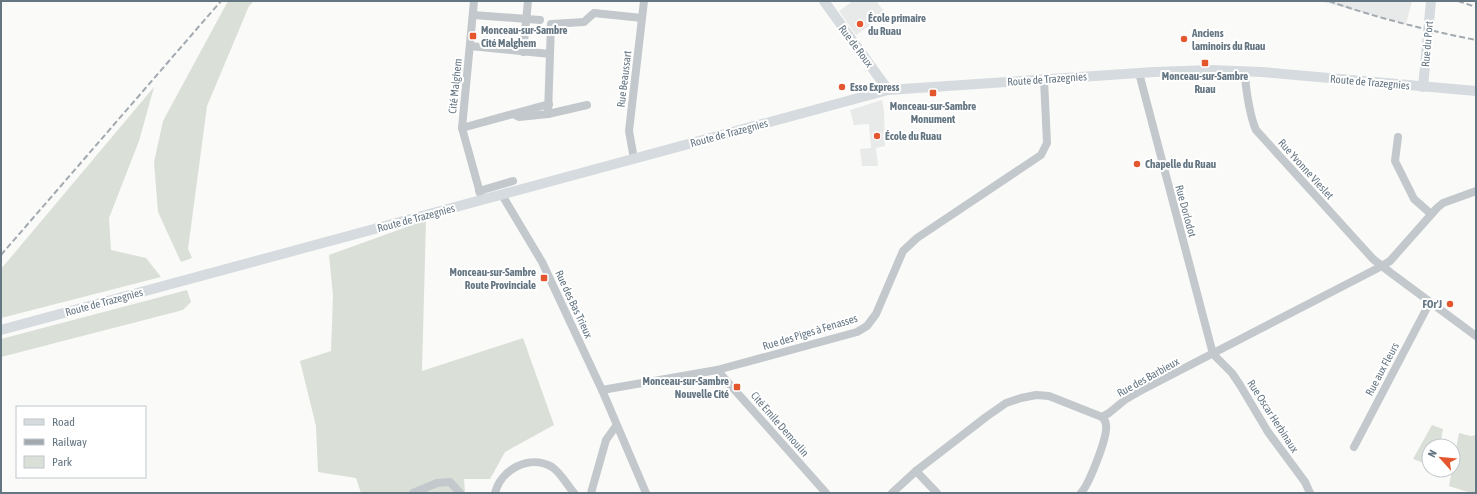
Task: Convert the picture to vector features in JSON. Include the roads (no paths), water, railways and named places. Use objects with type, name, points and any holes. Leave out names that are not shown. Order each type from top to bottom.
[{"type":"main road","name":"Rue de Roux","points":[[824,1],[888,90]]},
{"type":"main road","name":"Rue du Port","points":[[1423,86],[1431,1]]},
{"type":"main road","name":"Route de Trazegnies","points":[[1,330],[480,195],[502,195],[888,90],[1194,70],[1245,71],[1476,91]]},
{"type":"street","name":"Cité Malghem","points":[[474,1],[462,128],[480,195]]},
{"type":"street","points":[[523,52],[528,1]]},
{"type":"street","name":"Rue Beaussart","points":[[634,159],[629,131],[644,1]]},
{"type":"street","points":[[548,114],[551,24],[584,22],[594,12],[642,18]]},
{"type":"street","points":[[473,15],[540,20]]},
{"type":"street","name":"Cité Malghem","points":[[470,46],[550,54]]},
{"type":"street","name":"Rue Yvonne Vieslet","points":[[1245,71],[1253,124],[1256,130],[1356,240],[1382,266],[1476,336]]},
{"type":"street","name":"Rue Dorlodot","points":[[1139,73],[1213,354]]},
{"type":"street","name":"Rue des Piges à Fenasses","points":[[602,390],[717,370],[857,332],[867,326],[876,314],[903,251],[917,238],[1041,155],[1047,143],[1044,80]]},
{"type":"street","name":"Cité Malghem","points":[[462,128],[549,104]]},
{"type":"street","name":"Cité Malghem","points":[[513,114],[519,118],[548,114],[587,105]]},
{"type":"street","points":[[1398,137],[1395,161],[1414,199],[1431,214]]},
{"type":"street","points":[[480,195],[514,181]]},
{"type":"street","name":"Rue des Barbieux","points":[[1102,417],[1126,399],[1382,266],[1390,261],[1431,214],[1443,203],[1476,191]]},
{"type":"street","name":"Rue des Bas Trieux","points":[[502,195],[542,262],[602,390],[616,426],[646,493]]},
{"type":"street","name":"Rue aux Fleurs","points":[[1354,446],[1430,302]]},
{"type":"street","name":"Rue Oscar Herbinaux","points":[[1213,354],[1232,373],[1268,432],[1305,482],[1310,493]]},
{"type":"street","name":"Cité Emile Demoulin","points":[[717,370],[826,493]]},
{"type":"street","points":[[892,493],[916,471],[998,407],[1006,402],[1036,395],[1049,396],[1102,417],[1106,425],[1105,433],[1091,476],[1080,493]]},
{"type":"street","points":[[591,493],[606,440],[616,426]]},
{"type":"street","points":[[495,493],[502,478],[513,468],[525,463],[535,462],[544,463],[553,468],[574,493]]},
{"type":"street","points":[[916,471],[937,493]]},
{"type":"street","points":[[413,493],[437,483],[450,482],[460,493]]},
{"type":"railway","points":[[1,255],[221,1]]},
{"type":"railway","points":[[1329,1],[1402,23],[1476,40]]},
{"type":"railway","points":[[1458,1],[1476,7]]},
{"type":"place","name":"École primaire du Ruau","points":[[860,24]]},
{"type":"place","name":"Monceau-sur-Sambre Cité Malghem","points":[[473,36]]},
{"type":"place","name":"Anciens laminoirs du Ruau","points":[[1184,39]]},
{"type":"place","name":"Monceau-sur-Sambre Ruau","points":[[1205,63]]},
{"type":"place","name":"Esso Express","points":[[842,87]]},
{"type":"place","name":"Monceau-sur-Sambre Monument","points":[[933,93]]},
{"type":"place","name":"École du Ruau","points":[[877,136]]},
{"type":"place","name":"Chapelle du Ruau","points":[[1137,164]]},
{"type":"place","name":"Monceau-sur-Sambre Route Provinciale","points":[[544,278]]},
{"type":"place","name":"FOr'J","points":[[1450,304]]},
{"type":"place","name":"Monceau-sur-Sambre Nouvelle Cité","points":[[737,387]]}]
